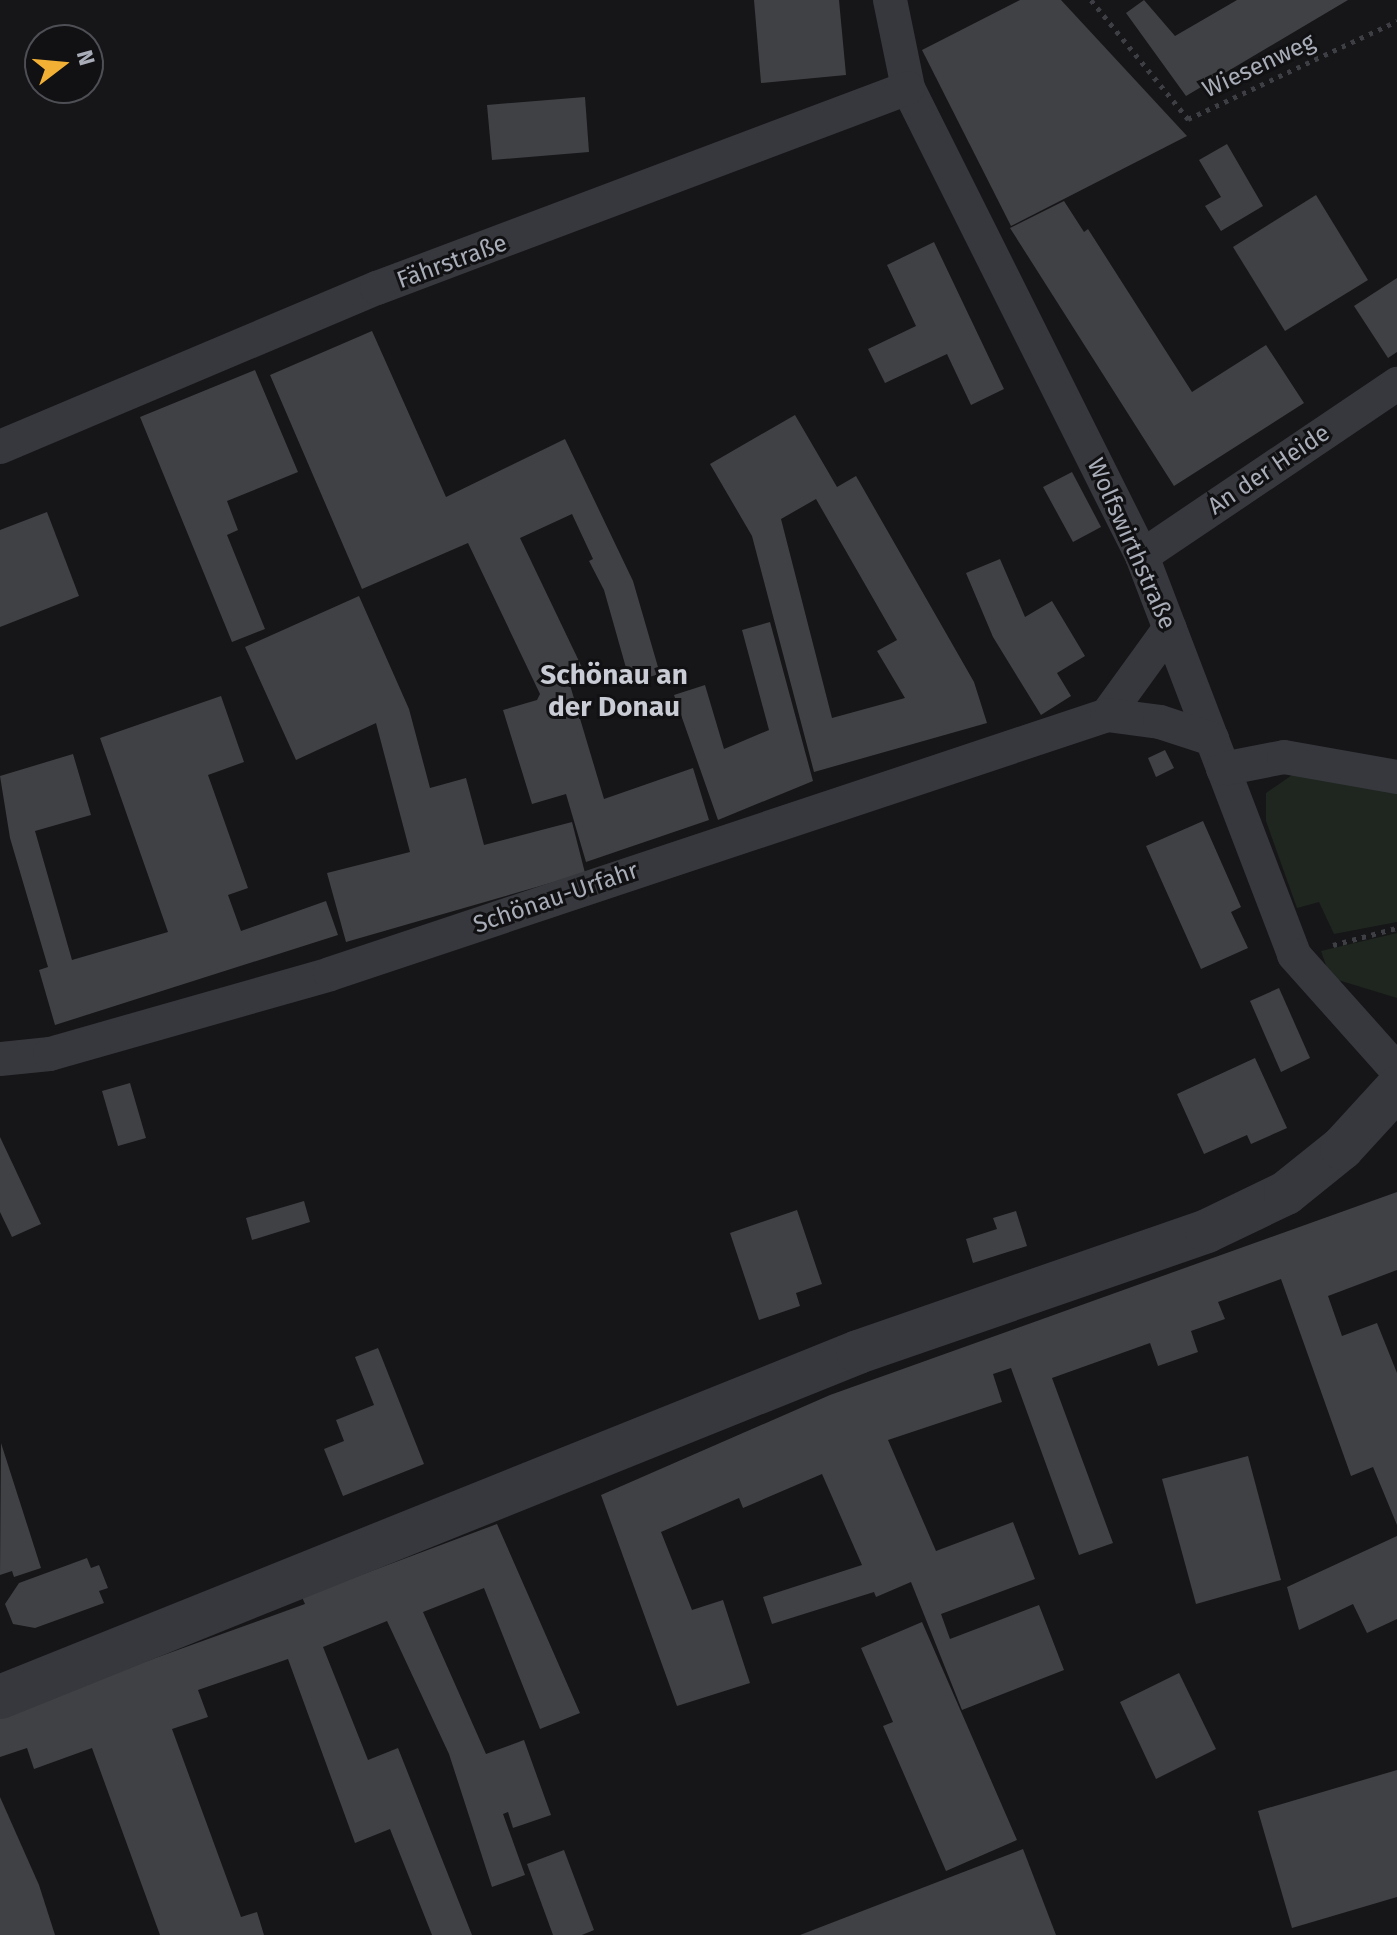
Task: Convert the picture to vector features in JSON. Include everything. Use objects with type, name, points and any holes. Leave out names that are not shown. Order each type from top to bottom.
[{"type":"street","name":"Wolfswirthstraße","points":[[890,0],[908,88],[1142,556],[1294,955],[1397,1070]]},
{"type":"street","name":"Fährstraße","points":[[0,447],[377,288],[908,88]]},
{"type":"street","name":"An der Heide","points":[[1142,556],[1397,384]]},
{"type":"street","points":[[1107,715],[1170,628]]},
{"type":"street","name":"Schönau-Urfahr","points":[[0,1059],[50,1054],[330,974],[1107,715],[1160,722],[1217,754]]},
{"type":"street","points":[[1217,754],[1284,757],[1397,777]]},
{"type":"street","points":[[0,1697],[858,1352],[1207,1231],[1286,1193],[1342,1148],[1397,1088]]},
{"type":"path","name":"Wiesenweg","points":[[1091,0],[1188,119],[1397,21]]},
{"type":"path","points":[[1294,955],[1397,928]]},
{"type":"shaded area","points":[[1295,773],[1397,785],[1397,922],[1334,934],[1319,902],[1297,908],[1266,821],[1266,793]]},
{"type":"shaded area","points":[[1397,933],[1397,998],[1338,980],[1328,971],[1321,951]]},
{"type":"building","points":[[754,0],[839,0],[846,75],[761,83]]},
{"type":"building","points":[[1020,0],[1061,0],[1187,136],[1011,226],[922,50]]},
{"type":"building","points":[[1144,0],[1175,36],[1237,0],[1348,0],[1186,96],[1126,13]]},
{"type":"building","points":[[585,97],[589,152],[492,160],[487,105]]},
{"type":"building","points":[[1227,144],[1263,206],[1221,231],[1205,206],[1221,197],[1199,160]]},
{"type":"building","points":[[1316,195],[1368,280],[1285,331],[1233,247]]},
{"type":"building","points":[[1064,201],[1084,232],[1088,229],[1192,392],[1266,345],[1304,403],[1174,486],[1010,228]]},
{"type":"building","points":[[934,242],[1004,389],[971,405],[947,354],[885,383],[868,349],[916,326],[887,265]]},
{"type":"building","points":[[1397,278],[1397,352],[1388,358],[1354,306]]},
{"type":"building","points":[[372,331],[446,497],[565,439],[633,581],[660,674],[630,682],[604,590],[589,561],[593,559],[572,514],[520,538],[588,680],[570,685],[604,799],[693,768],[709,820],[586,862],[566,794],[532,804],[503,710],[537,700],[540,694],[468,543],[362,589],[270,375]]},
{"type":"building","points":[[255,370],[298,472],[227,501],[238,530],[227,535],[265,629],[232,642],[140,417]]},
{"type":"building","points":[[795,415],[837,487],[856,476],[974,682],[987,723],[814,772],[752,536],[710,464]],"holes":[[[816,499],[897,640],[877,651],[905,698],[832,718],[781,519]]]},
{"type":"building","points":[[1072,472],[1101,527],[1073,542],[1043,487]]},
{"type":"building","points":[[47,512],[79,596],[0,627],[0,530]]},
{"type":"building","points":[[1000,559],[1025,617],[1052,601],[1085,656],[1057,673],[1071,696],[1041,715],[993,637],[966,573]]},
{"type":"building","points":[[359,596],[409,709],[430,788],[466,778],[484,845],[572,822],[585,873],[346,942],[327,873],[410,852],[376,723],[296,760],[245,647]]},
{"type":"building","points":[[770,622],[813,781],[718,820],[674,695],[705,685],[724,749],[769,730],[742,630]]},
{"type":"building","points":[[221,696],[244,762],[208,775],[248,888],[228,895],[241,931],[326,901],[338,935],[55,1025],[39,970],[48,967],[10,838],[0,776],[73,754],[91,815],[35,831],[72,960],[168,932],[100,738]]},
{"type":"building","points":[[1165,750],[1174,768],[1156,777],[1148,758]]},
{"type":"building","points":[[1203,821],[1241,907],[1231,912],[1248,948],[1201,969],[1146,846]]},
{"type":"building","points":[[1279,988],[1310,1058],[1281,1072],[1250,1001]]},
{"type":"building","points":[[1255,1058],[1287,1128],[1251,1144],[1247,1135],[1204,1154],[1177,1094]]},
{"type":"building","points":[[130,1083],[146,1138],[118,1146],[102,1091]]},
{"type":"building","points":[[0,1137],[41,1224],[12,1237],[0,1212]]},
{"type":"building","points":[[1397,1192],[1397,1270],[1328,1296],[1342,1336],[1377,1323],[1397,1373],[1397,1525],[1373,1467],[1351,1476],[1281,1279],[1218,1302],[1225,1319],[1191,1331],[1198,1352],[1158,1366],[1150,1343],[1052,1378],[1113,1543],[1079,1555],[1011,1368],[993,1374],[1002,1402],[888,1440],[936,1551],[1013,1522],[1035,1579],[941,1614],[950,1639],[1039,1605],[1064,1670],[962,1710],[911,1582],[876,1597],[874,1592],[772,1624],[763,1597],[862,1565],[822,1474],[743,1508],[739,1498],[661,1532],[692,1610],[723,1600],[750,1683],[677,1706],[601,1495],[830,1395]]},
{"type":"building","points":[[304,1201],[310,1222],[252,1240],[246,1218]]},
{"type":"building","points":[[797,1210],[822,1284],[796,1293],[800,1306],[759,1320],[730,1233]]},
{"type":"building","points":[[1016,1211],[1027,1246],[973,1263],[966,1239],[997,1229],[993,1218]]},
{"type":"building","points":[[378,1348],[424,1464],[343,1496],[324,1449],[344,1441],[336,1420],[374,1405],[355,1357]]},
{"type":"building","points":[[1,1443],[41,1568],[14,1577],[12,1571],[0,1575]]},
{"type":"building","points":[[1248,1456],[1281,1580],[1196,1604],[1162,1479]]},
{"type":"building","points":[[497,1524],[580,1713],[540,1729],[484,1588],[423,1612],[486,1754],[524,1740],[551,1815],[513,1828],[508,1812],[503,1814],[525,1875],[492,1887],[449,1754],[387,1621],[323,1647],[368,1760],[398,1748],[472,1935],[432,1935],[390,1829],[355,1843],[288,1659],[198,1690],[208,1717],[172,1729],[241,1917],[257,1912],[264,1935],[160,1935],[92,1748],[34,1769],[27,1748],[0,1757],[0,1714],[305,1604],[302,1597]]},
{"type":"building","points":[[1397,1536],[1397,1619],[1367,1633],[1353,1604],[1299,1630],[1287,1587]]},
{"type":"building","points":[[87,1558],[91,1568],[99,1565],[108,1588],[99,1591],[104,1603],[35,1628],[13,1624],[5,1604],[19,1583]]},
{"type":"building","points":[[922,1622],[1017,1840],[946,1871],[883,1726],[893,1722],[861,1648]]},
{"type":"building","points":[[1179,1673],[1216,1749],[1156,1779],[1120,1702]]},
{"type":"building","points":[[1397,1770],[1397,1897],[1292,1928],[1258,1811]]},
{"type":"building","points":[[0,1797],[39,1885],[55,1935],[0,1935]]},
{"type":"building","points":[[1023,1849],[1056,1935],[800,1935]]},
{"type":"building","points":[[564,1850],[594,1930],[582,1935],[553,1935],[527,1864]]},
{"type":"district","name":"Schönau an der Donau","points":[[614,691]]}]
